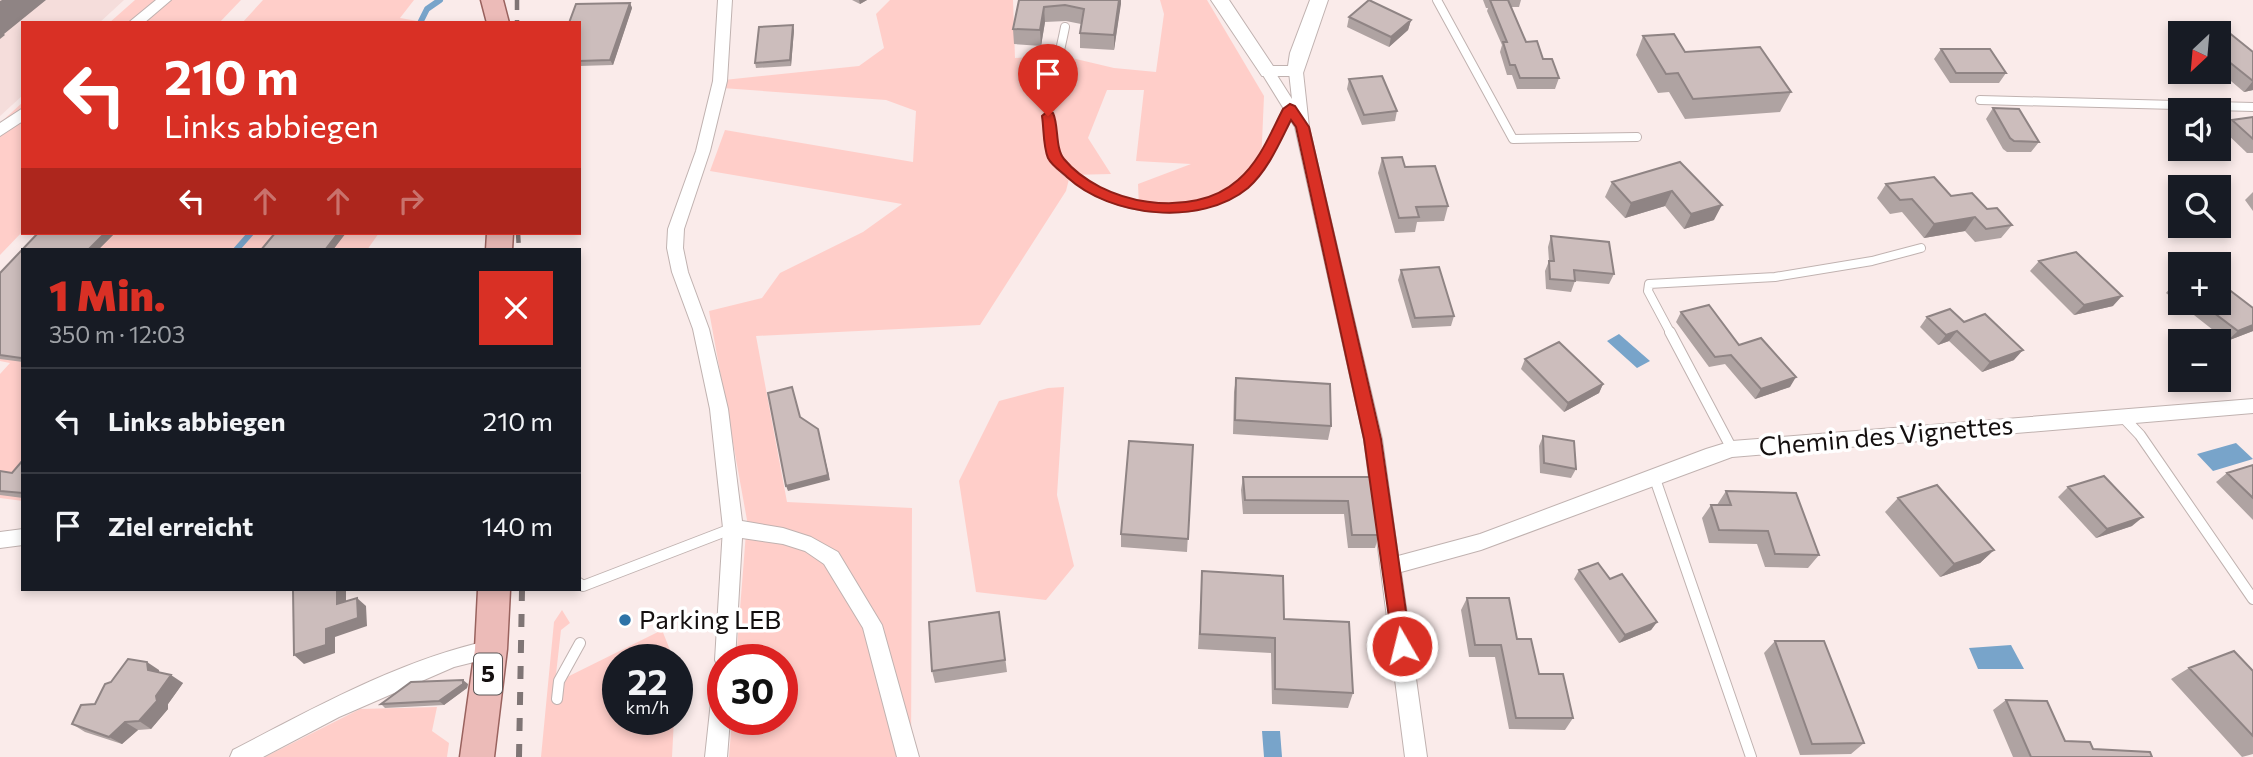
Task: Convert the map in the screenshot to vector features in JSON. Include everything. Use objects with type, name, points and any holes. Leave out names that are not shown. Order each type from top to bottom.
[{"type":"main road","points":[[492,0],[497,21]]},
{"type":"main road","name":"5","points":[[477,757],[491,649],[494,591]]},
{"type":"street","points":[[138,21],[164,0]]},
{"type":"street","points":[[725,0],[720,81],[703,151],[676,229],[675,248],[680,272],[701,329],[719,409],[733,528],[726,644]]},
{"type":"street","points":[[1220,0],[1302,127]]},
{"type":"street","points":[[1319,0],[1299,53],[1296,72],[1302,127],[1373,439],[1416,757]]},
{"type":"street","points":[[1268,72],[1296,72]]},
{"type":"street","points":[[0,131],[21,115]]},
{"type":"street","name":"Chemin des Vignettes","points":[[1392,566],[1481,542],[1732,449],[2253,406]]},
{"type":"street","points":[[733,528],[783,536],[811,545],[831,558],[872,625],[908,757]]},
{"type":"street","points":[[0,540],[21,537]]},
{"type":"street","points":[[241,757],[332,710],[452,659],[491,649]]},
{"type":"street","points":[[716,757],[718,735]]},
{"type":"lane","points":[[1437,0],[1513,139],[1637,137]]},
{"type":"lane","points":[[1065,27],[1048,116],[1055,158],[1088,188],[1113,199],[1139,206],[1174,209],[1208,202],[1241,186],[1261,165],[1290,109]]},
{"type":"lane","points":[[1980,100],[2253,107]]},
{"type":"lane","points":[[1732,449],[1648,291],[1649,284],[1775,277],[1872,261],[1921,248]]},
{"type":"lane","points":[[2123,416],[2140,435],[2253,598]]},
{"type":"lane","points":[[1654,476],[1751,757]]},
{"type":"lane","points":[[581,584],[583,586],[733,528]]},
{"type":"lane","points":[[556,699],[559,681],[580,643]]},
{"type":"shaded area","points":[[0,0],[124,0],[101,21],[21,21],[21,97],[0,116]]},
{"type":"shaded area","points":[[135,0],[241,0],[221,21],[111,21]]},
{"type":"shaded area","points":[[263,0],[414,0],[400,18],[418,21],[244,21]]},
{"type":"shaded area","points":[[890,0],[1013,0],[1015,58],[1059,55],[1114,68],[1156,72],[1164,14],[1160,0],[1207,0],[1264,96],[1261,165],[1234,189],[1206,202],[1175,208],[1139,207],[1138,184],[1191,164],[1136,161],[1144,90],[1107,90],[1088,138],[1111,174],[1070,175],[1066,191],[980,325],[756,336],[787,502],[912,508],[911,757],[729,757],[731,735],[798,735],[798,644],[737,644],[747,520],[709,311],[762,298],[780,273],[863,232],[902,204],[710,171],[725,130],[913,162],[916,111],[886,100],[722,88],[724,80],[859,66],[884,48],[876,14]]},
{"type":"shaded area","points":[[21,104],[21,233],[0,255],[0,123]]},
{"type":"shaded area","points":[[44,235],[378,235],[368,248],[31,248]]},
{"type":"shaded area","points":[[21,259],[21,501],[0,498],[0,374],[10,363],[0,361],[0,282]]},
{"type":"shaded area","points":[[1064,387],[1057,495],[1074,566],[1046,600],[976,592],[959,481],[999,401],[1048,388]]},
{"type":"shaded area","points":[[562,610],[570,623],[561,630],[555,683],[602,660],[602,735],[673,735],[672,757],[541,757],[554,622]]},
{"type":"shaded area","points":[[662,630],[668,644],[634,644]]},
{"type":"shaded area","points":[[437,707],[432,731],[449,743],[447,757],[265,757],[360,709]]},
{"type":"water","points":[[1619,334],[1650,361],[1637,368],[1607,341]]},
{"type":"water","points":[[2236,443],[2253,459],[2213,471],[2197,454]]},
{"type":"water","points":[[2011,645],[2024,669],[1978,669],[1969,648]]},
{"type":"water","points":[[1262,731],[1280,731],[1282,757],[1264,757]]},
{"type":"building","points":[[1019,0],[1119,0],[1114,35],[1080,33],[1084,9],[1065,5],[1044,7],[1040,30],[1013,29]]},
{"type":"building","points":[[1369,0],[1411,20],[1391,37],[1349,17]]},
{"type":"building","points":[[1490,0],[1508,0],[1526,42],[1537,41],[1543,59],[1552,59],[1559,78],[1520,78],[1515,65],[1510,65],[1503,42],[1507,42]]},
{"type":"building","points":[[630,3],[610,60],[581,61],[581,21],[570,21],[576,4]]},
{"type":"building","points":[[793,25],[790,60],[755,63],[759,27]]},
{"type":"building","points":[[1674,34],[1685,52],[1760,47],[1791,92],[1693,99],[1678,73],[1666,74],[1643,36]]},
{"type":"building","points":[[2231,34],[2253,52],[2253,81],[2231,63]]},
{"type":"building","points":[[1941,49],[1990,49],[2006,73],[1956,73]]},
{"type":"building","points":[[1382,76],[1397,111],[1364,115],[1349,79]]},
{"type":"building","points":[[1993,108],[2019,109],[2039,142],[2014,141]]},
{"type":"building","points":[[2253,117],[2253,139],[2232,120]]},
{"type":"building","points":[[1402,157],[1405,167],[1435,166],[1448,206],[1416,207],[1419,217],[1399,218],[1382,158]]},
{"type":"building","points":[[1680,162],[1722,205],[1691,214],[1672,191],[1631,203],[1612,182]]},
{"type":"building","points":[[1934,177],[1951,196],[1972,193],[1987,209],[1997,208],[2012,225],[1986,229],[1975,217],[1934,224],[1912,199],[1900,200],[1886,184]]},
{"type":"building","points":[[36,235],[103,235],[90,248],[24,248]]},
{"type":"building","points":[[273,235],[336,235],[327,248],[263,248]]},
{"type":"building","points":[[1551,236],[1609,242],[1614,274],[1574,270],[1575,281],[1550,279],[1549,261],[1554,261]]},
{"type":"building","points":[[21,251],[21,358],[0,355],[0,273]]},
{"type":"building","points":[[2076,252],[2122,296],[2084,305],[2039,261]]},
{"type":"building","points":[[1439,267],[1454,316],[1415,318],[1401,270]]},
{"type":"building","points":[[2231,291],[2253,308],[2253,325],[2238,331],[2217,315],[2231,315]]},
{"type":"building","points":[[1709,305],[1739,345],[1761,338],[1796,377],[1761,389],[1731,355],[1715,357],[1681,312]]},
{"type":"building","points":[[1950,309],[1964,322],[1985,314],[2023,350],[1990,362],[1957,331],[1946,335],[1927,317]]},
{"type":"building","points":[[1559,342],[1603,384],[1568,403],[1525,359]]},
{"type":"building","points":[[1236,378],[1330,384],[1331,426],[1235,420]]},
{"type":"building","points":[[792,387],[800,417],[818,429],[828,475],[786,486],[768,393]]},
{"type":"building","points":[[1543,436],[1574,441],[1576,469],[1544,463]]},
{"type":"building","points":[[1129,441],[1193,445],[1188,539],[1121,534]]},
{"type":"building","points":[[21,462],[21,493],[0,491],[0,471],[12,473]]},
{"type":"building","points":[[2253,465],[2253,498],[2227,473]]},
{"type":"building","points":[[2104,476],[2143,517],[2107,529],[2068,487]]},
{"type":"building","points":[[1243,477],[1372,477],[1379,535],[1352,535],[1348,501],[1245,500]]},
{"type":"building","points":[[1937,485],[1994,550],[1954,564],[1898,498]]},
{"type":"building","points":[[1726,491],[1796,493],[1819,555],[1775,554],[1768,531],[1719,530],[1711,505],[1731,505]]},
{"type":"building","points":[[1598,563],[1610,579],[1622,574],[1657,622],[1625,635],[1579,570]]},
{"type":"building","points":[[1202,571],[1283,576],[1284,619],[1349,622],[1353,693],[1275,689],[1275,638],[1200,634]]},
{"type":"building","points":[[293,591],[337,591],[337,604],[357,598],[358,618],[326,629],[326,645],[294,655]]},
{"type":"building","points":[[1467,598],[1509,598],[1517,639],[1531,639],[1539,674],[1563,674],[1573,718],[1516,718],[1501,645],[1475,645]]},
{"type":"building","points":[[999,612],[1005,660],[932,671],[929,622]]},
{"type":"building","points":[[1775,641],[1824,641],[1864,743],[1812,744]]},
{"type":"building","points":[[2234,651],[2253,671],[2253,736],[2189,668]]},
{"type":"building","points":[[128,659],[147,662],[148,670],[171,675],[156,696],[157,701],[139,721],[125,722],[109,737],[72,724],[81,705],[95,704],[105,684],[111,682]]},
{"type":"building","points":[[463,680],[463,684],[439,701],[381,704],[411,682]]},
{"type":"building","points":[[2006,700],[2047,701],[2065,741],[2090,742],[2093,749],[2150,752],[2152,757],[2031,757]]},
{"type":"waterway","points":[[421,21],[427,9],[440,0]]},
{"type":"waterway","points":[[238,248],[249,235]]},
{"type":"railway","points":[[517,0],[517,21]]},
{"type":"railway","points":[[518,235],[519,248]]},
{"type":"railway","points":[[519,757],[522,591]]},
{"type":"place","name":"Parking LEB","points":[[625,620]]},
{"type":"route","points":[[1048,116],[1055,158],[1070,175],[1088,188],[1113,199],[1139,206],[1174,209],[1208,202],[1241,186],[1261,165],[1290,109],[1302,127],[1373,439],[1402,646]]}]
